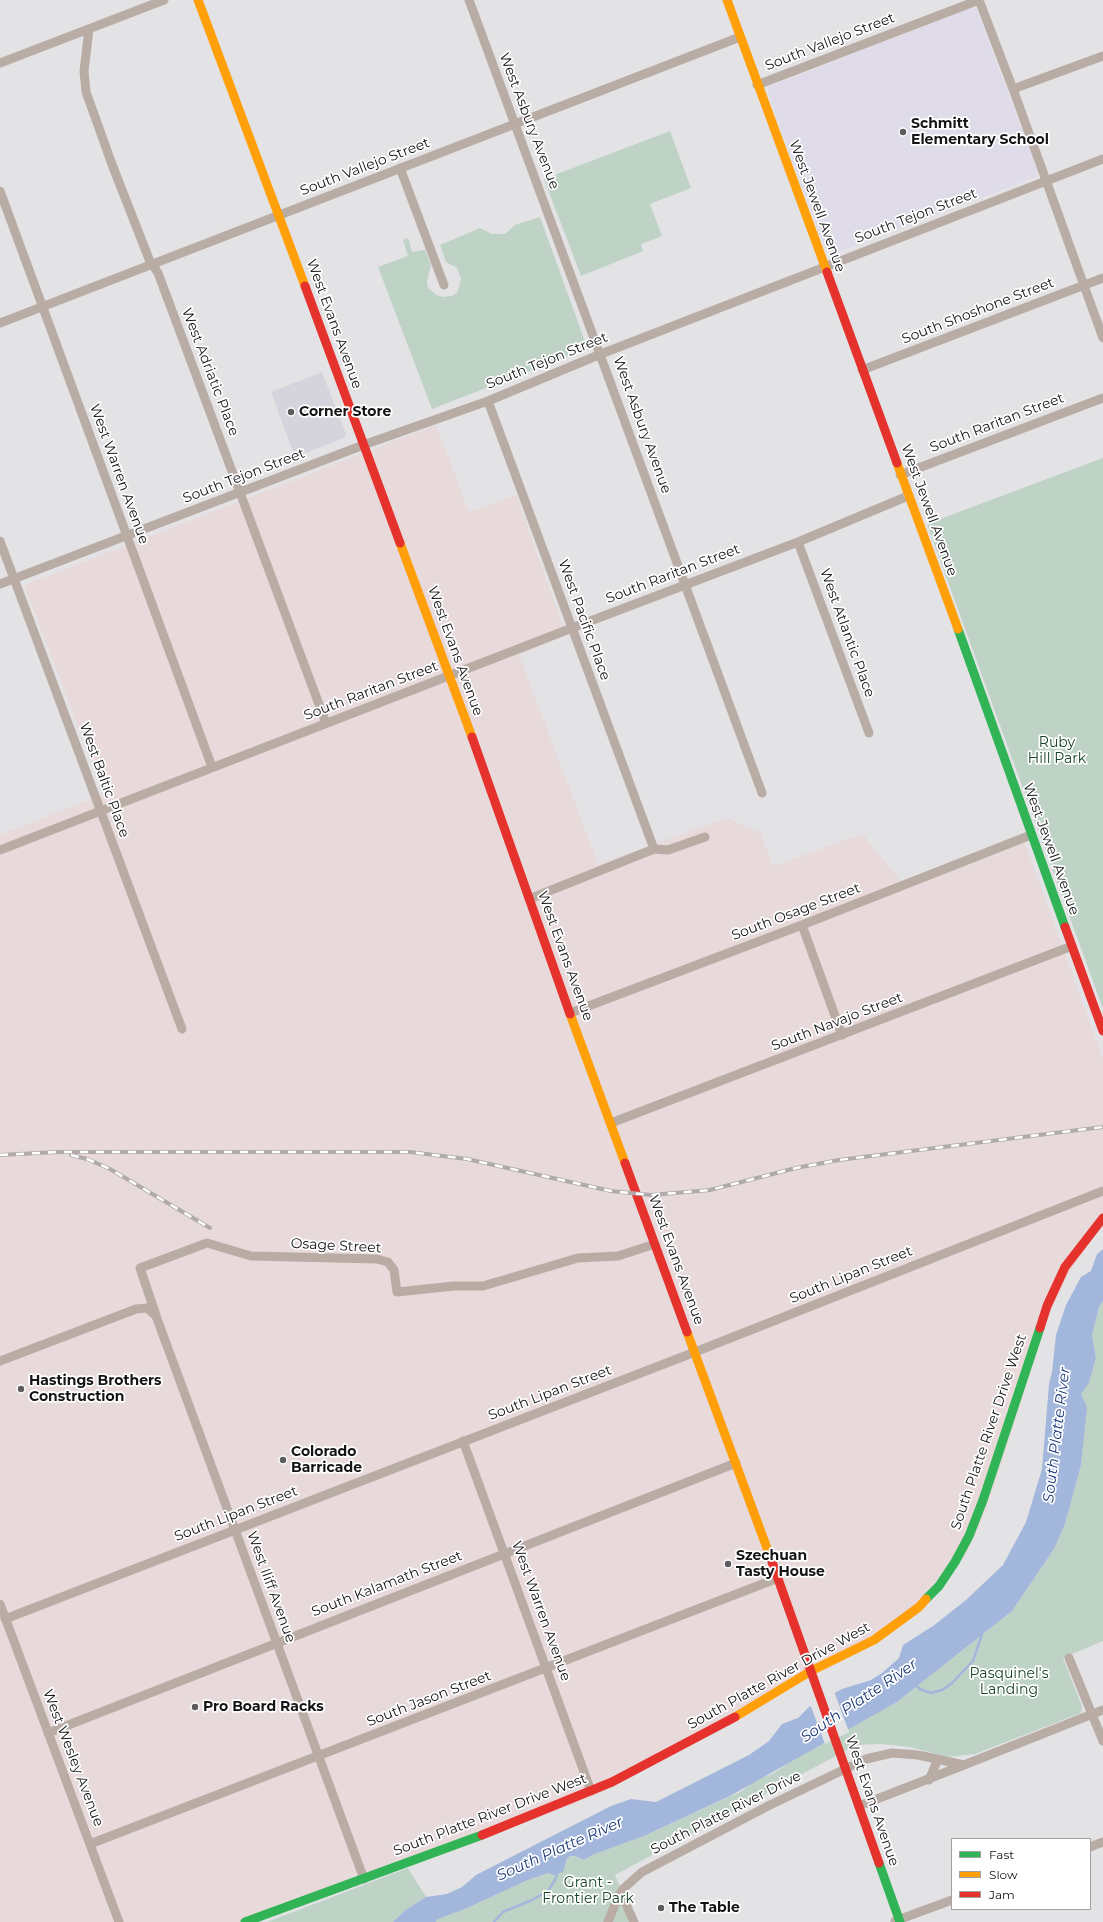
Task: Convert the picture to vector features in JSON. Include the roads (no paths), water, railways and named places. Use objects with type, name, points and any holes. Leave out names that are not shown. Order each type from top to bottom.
[{"type":"street","points":[[0,63],[164,0]]},
{"type":"street","name":"West Evans Avenue","points":[[198,0],[450,676],[570,1013],[816,1683],[898,1921]]},
{"type":"street","name":"West Asbury Avenue","points":[[469,0],[762,793]]},
{"type":"street","name":"West Jewell Avenue","points":[[727,0],[900,475],[987,708],[1031,835],[1103,1031]]},
{"type":"street","points":[[979,0],[1013,89],[1103,338]]},
{"type":"street","name":"South Vallejo Street","points":[[757,85],[979,0]]},
{"type":"street","name":"West Adriatic Place","points":[[89,29],[84,71],[86,92],[113,167],[149,258],[153,264],[240,492],[326,723]]},
{"type":"street","name":"South Vallejo Street","points":[[0,323],[740,37]]},
{"type":"street","points":[[1013,89],[1103,56]]},
{"type":"street","name":"South Tejon Street","points":[[0,584],[364,445],[488,401],[600,354],[1103,159]]},
{"type":"street","points":[[400,168],[444,285]]},
{"type":"street","name":"West Warren Avenue","points":[[0,191],[212,767]]},
{"type":"street","name":"South Shoshone Street","points":[[862,370],[1103,278]]},
{"type":"street","name":"South Raritan Street","points":[[900,475],[1103,398]]},
{"type":"street","name":"West Pacific Place","points":[[488,401],[654,849]]},
{"type":"street","name":"South Raritan Street","points":[[0,850],[798,542],[908,496]]},
{"type":"street","name":"West Baltic Place","points":[[0,541],[182,1029]]},
{"type":"street","name":"West Atlantic Place","points":[[798,542],[869,733]]},
{"type":"street","name":"South Osage Street","points":[[570,1013],[802,925],[1031,835]]},
{"type":"street","points":[[529,899],[654,849],[668,850],[705,837]]},
{"type":"street","points":[[802,925],[842,1035]]},
{"type":"street","name":"South Navajo Street","points":[[611,1123],[1072,946]]},
{"type":"street","name":"South Lipan Street","points":[[5,1619],[234,1529],[695,1352],[1103,1191]]},
{"type":"street","name":"South Platte River Drive West","points":[[245,1922],[462,1843],[592,1791],[631,1773],[721,1726],[811,1671],[874,1640],[919,1607],[939,1586],[955,1562],[969,1536],[983,1500],[1047,1306],[1065,1267],[1103,1218]]},
{"type":"street","name":"Osage Street","points":[[156,1316],[140,1268],[207,1243],[251,1256],[377,1259],[388,1262],[394,1270],[397,1292],[454,1286],[484,1286],[578,1258],[618,1256],[655,1244]]},
{"type":"street","name":"West Iliff Avenue","points":[[0,1361],[136,1309],[147,1308],[156,1316],[364,1879]]},
{"type":"street","name":"West Warren Avenue","points":[[464,1441],[592,1791]]},
{"type":"street","name":"South Kalamath Street","points":[[48,1732],[736,1463]]},
{"type":"street","name":"South Jason Street","points":[[90,1844],[778,1578]]},
{"type":"street","name":"West Wesley Avenue","points":[[0,1604],[119,1922]]},
{"type":"street","points":[[1069,1658],[1103,1741]]},
{"type":"street","points":[[859,1806],[930,1780],[1103,1710]]},
{"type":"street","name":"South Platte River Drive","points":[[608,1922],[618,1897],[623,1889],[642,1872],[768,1806],[846,1768],[871,1758],[892,1753],[938,1759],[964,1765]]},
{"type":"street","points":[[930,1780],[938,1759]]},
{"type":"street","points":[[1091,1847],[1103,1842]]},
{"type":"street","points":[[623,1889],[625,1902],[634,1922]]},
{"type":"street","points":[[898,1921],[951,1900]]},
{"type":"water","name":"South Platte River","points":[[1103,1249],[1103,1301],[1099,1307],[1092,1335],[1096,1358],[1089,1383],[1081,1394],[1087,1407],[1081,1465],[1065,1524],[1054,1549],[1012,1611],[897,1702],[730,1796],[644,1836],[592,1855],[584,1860],[575,1856],[570,1856],[567,1859],[563,1872],[553,1875],[548,1873],[528,1880],[467,1908],[436,1920],[436,1922],[393,1922],[404,1911],[426,1897],[447,1894],[462,1887],[476,1875],[611,1806],[631,1799],[656,1802],[749,1755],[769,1741],[782,1724],[798,1718],[809,1707],[842,1689],[871,1680],[882,1673],[899,1658],[903,1645],[933,1626],[966,1600],[1003,1565],[1026,1522],[1042,1469],[1049,1384],[1052,1372],[1056,1335],[1066,1305],[1081,1277],[1091,1271],[1097,1254]]},
{"type":"waterway","points":[[914,1684],[920,1689],[931,1693],[942,1690],[951,1684],[973,1661],[983,1631]]},
{"type":"waterway","points":[[494,1922],[503,1912],[532,1900],[548,1891],[555,1880],[558,1871]]},
{"type":"railway","points":[[0,1155],[57,1152],[410,1152],[467,1159],[611,1191],[651,1195],[710,1190],[796,1168],[839,1160],[1103,1127]]},
{"type":"railway","points":[[71,1155],[87,1159],[110,1169],[210,1228]]},
{"type":"place","name":"Schmitt Elementary School","points":[[903,132]]},
{"type":"place","name":"Corner Store","points":[[291,412]]},
{"type":"place","name":"Hastings Brothers Construction","points":[[21,1389]]},
{"type":"place","name":"Colorado Barricade","points":[[283,1460]]},
{"type":"place","name":"Szechuan Tasty House","points":[[728,1564]]},
{"type":"place","name":"Pro Board Racks","points":[[195,1707]]},
{"type":"place","name":"The Table","points":[[661,1908]]},
{"type":"park label","name":"Ruby Hill Park","points":[[1057,752]]},
{"type":"park label","name":"Pasquinel's Landing","points":[[1009,1682]]},
{"type":"park label","name":"Grant - Frontier Park","points":[[588,1892]]}]
